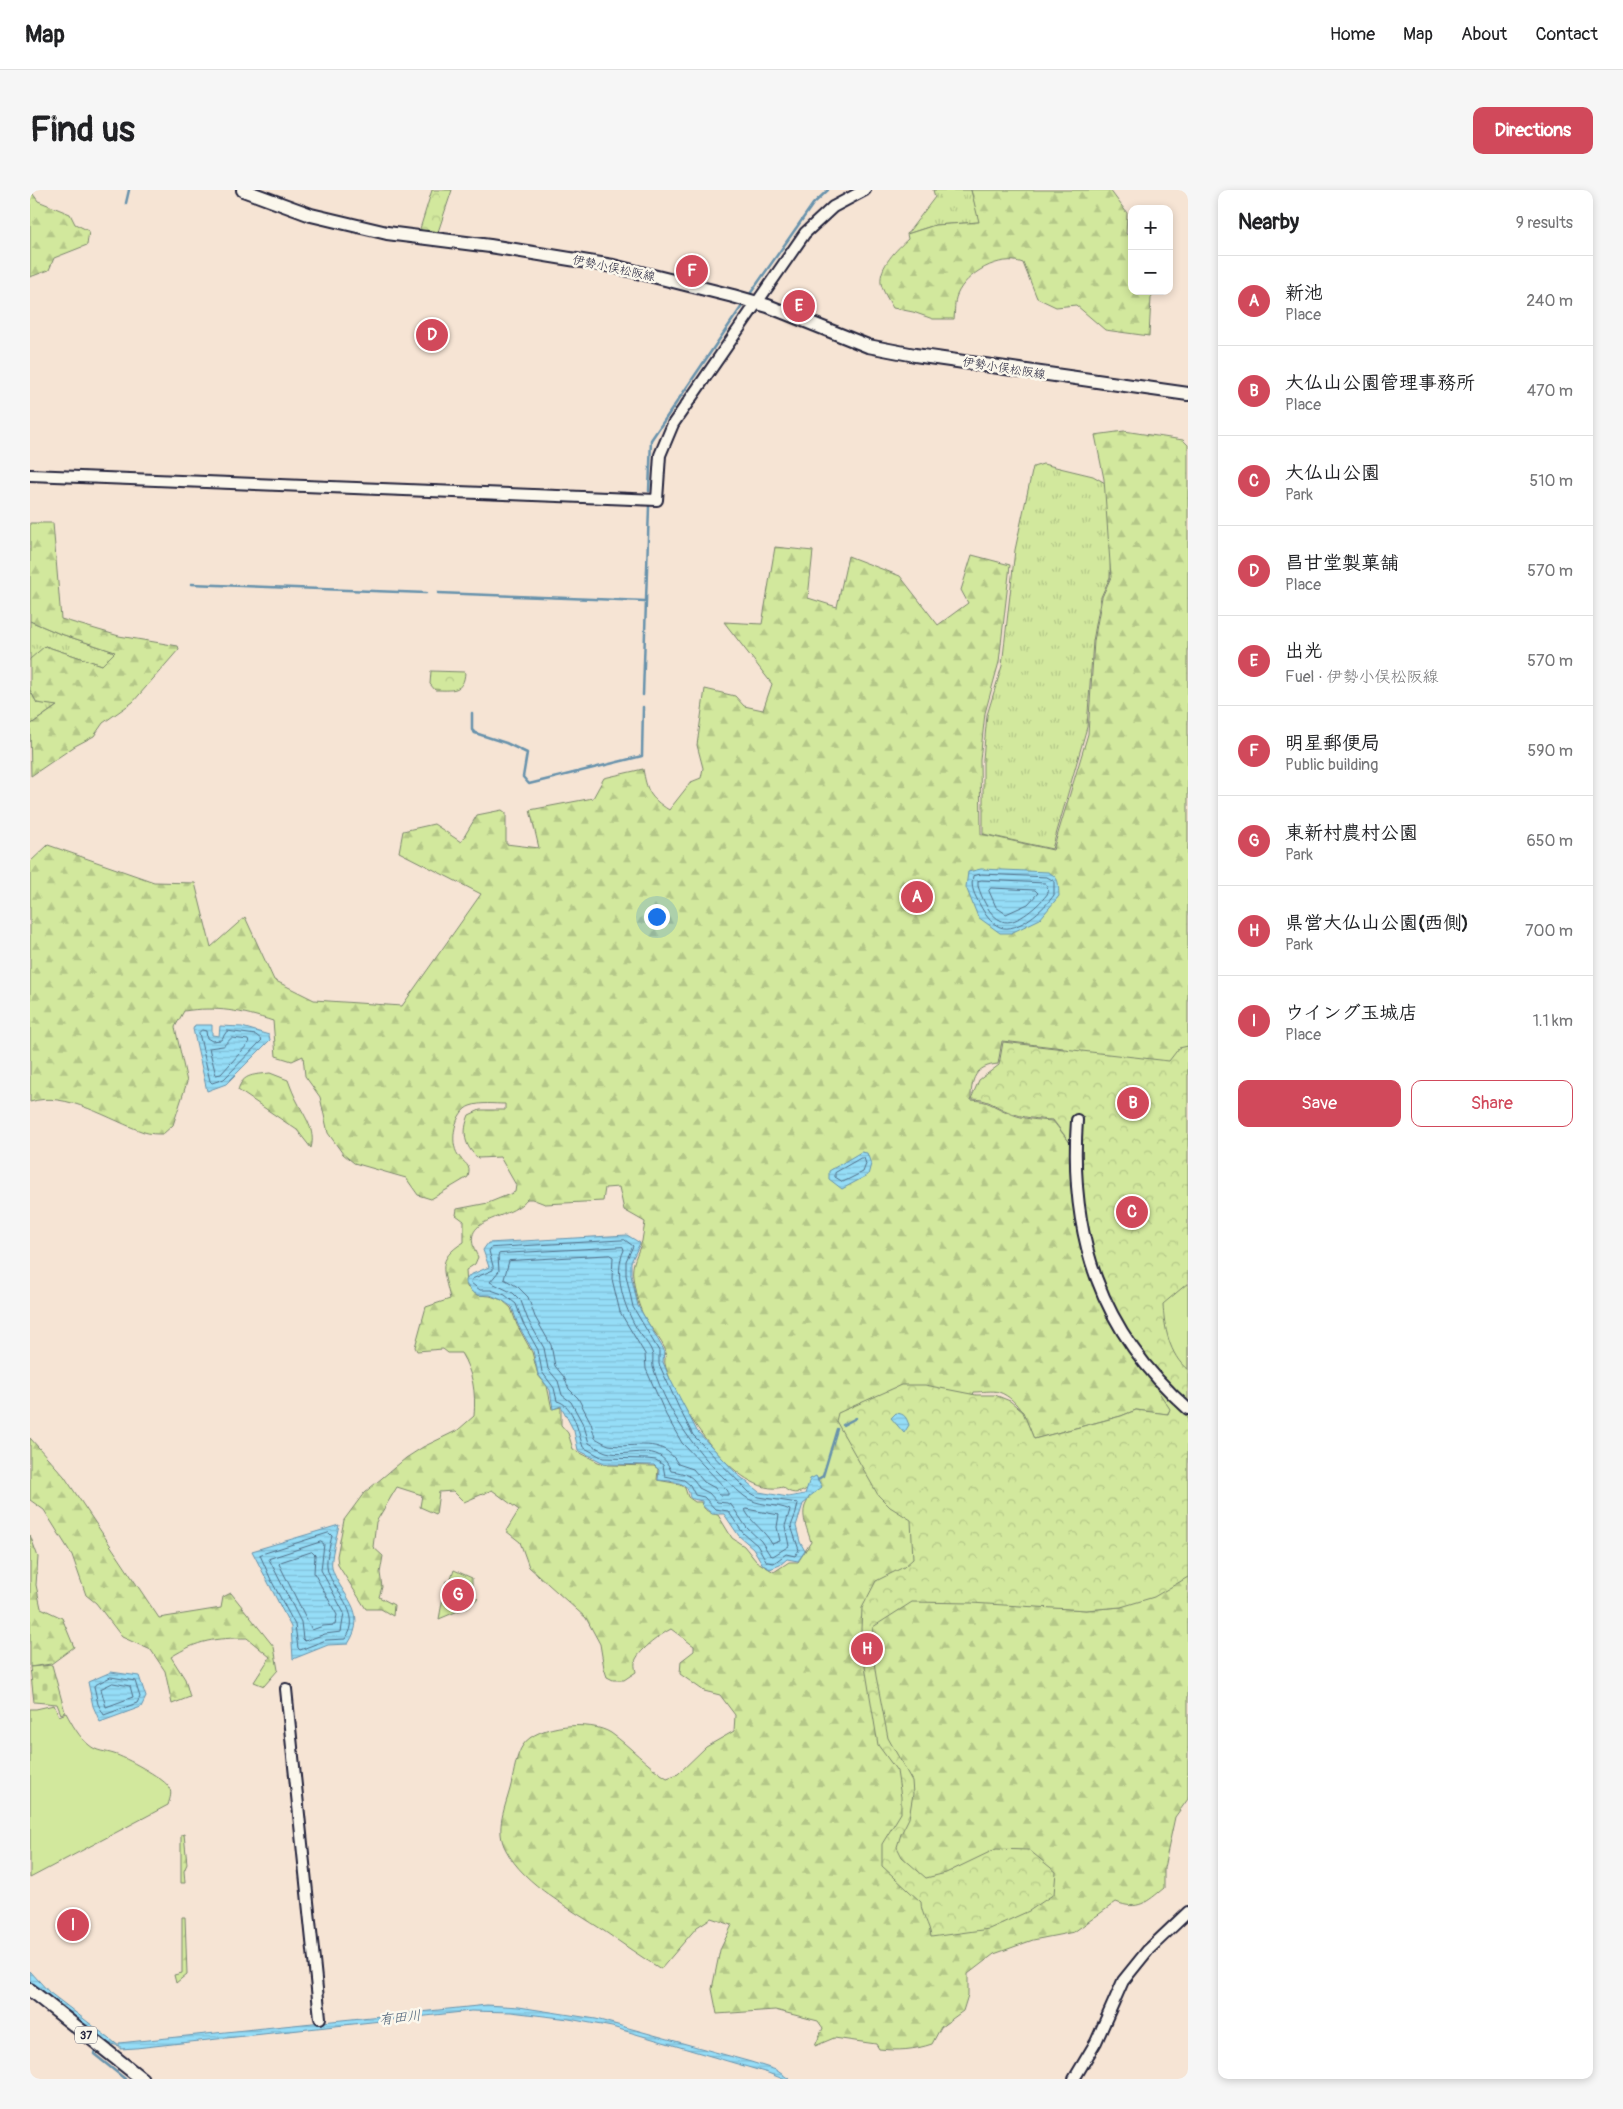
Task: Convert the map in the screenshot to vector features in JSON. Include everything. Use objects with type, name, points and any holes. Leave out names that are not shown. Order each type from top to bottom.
[{"type":"main road","name":"伊勢小俣松阪線","points":[[242,190],[311,214],[388,233],[490,246],[613,266],[756,303],[868,346],[915,355],[1188,394]]},
{"type":"main road","name":"37","points":[[30,1990],[142,2079]]},
{"type":"street","points":[[30,475],[657,500],[660,455],[667,434],[785,259],[809,228],[833,207],[865,190]]},
{"type":"street","points":[[1077,1120],[1075,1170],[1077,1204],[1084,1239],[1098,1283],[1114,1317],[1137,1354],[1156,1378],[1188,1409]]},
{"type":"street","points":[[286,1689],[320,2018]]},
{"type":"street","points":[[1074,2079],[1096,2042],[1123,1981],[1148,1950],[1188,1912]]},
{"type":"green space","points":[[30,190],[38,201],[70,214],[75,224],[89,231],[87,245],[54,258],[49,270],[30,277]]},
{"type":"green space","points":[[432,190],[452,190],[437,235],[419,232]]},
{"type":"green space","points":[[933,190],[971,190],[980,222],[935,225],[907,234],[935,197]]},
{"type":"green space","points":[[971,190],[1110,190],[1127,213],[1128,295],[1153,295],[1149,336],[1105,330],[1076,305],[1056,307],[1037,298],[1023,263],[1014,261],[994,263],[968,279],[957,295],[954,319],[933,319],[893,308],[884,292],[881,277],[890,258],[908,239],[907,234],[935,225],[979,222]]},
{"type":"green space","points":[[1124,431],[1183,440],[1188,445],[1188,1074],[1063,1103],[1063,1048],[1002,1041],[998,1064],[990,1065],[979,1071],[973,1080],[971,1100],[986,1102],[1018,1116],[1035,1120],[1053,1121],[1071,1144],[1071,1185],[1077,1231],[1094,1286],[1110,1319],[1171,1409],[1167,1414],[1136,1410],[1121,1416],[1034,1439],[1021,1411],[1012,1400],[999,1392],[974,1392],[955,1449],[913,1597],[1086,1610],[1121,1607],[1188,1569],[1188,1799],[1175,1817],[1164,1868],[1164,1888],[1142,1904],[1130,1906],[1116,1902],[1074,1932],[1033,1940],[994,1954],[968,1974],[968,1995],[963,2011],[941,2027],[932,2044],[912,2049],[886,2050],[879,2049],[876,2044],[834,2038],[815,2046],[823,2028],[818,2021],[775,2010],[717,2014],[712,1989],[720,1950],[732,1925],[711,1918],[697,1927],[661,1969],[550,1896],[514,1863],[503,1842],[501,1834],[502,1818],[519,1754],[523,1745],[540,1732],[565,1726],[591,1726],[602,1729],[618,1738],[667,1778],[678,1774],[706,1747],[734,1731],[735,1715],[720,1695],[704,1691],[680,1674],[681,1661],[694,1651],[694,1646],[671,1629],[651,1642],[638,1655],[635,1662],[636,1672],[624,1680],[613,1680],[607,1677],[600,1644],[586,1618],[529,1567],[520,1542],[506,1531],[519,1510],[492,1490],[464,1502],[453,1491],[439,1492],[436,1514],[420,1507],[422,1495],[397,1487],[376,1522],[373,1547],[383,1556],[380,1573],[382,1587],[379,1597],[394,1605],[393,1616],[381,1609],[366,1609],[338,1565],[337,1556],[344,1520],[364,1493],[406,1458],[423,1447],[458,1430],[474,1416],[473,1383],[461,1353],[448,1353],[443,1349],[417,1351],[415,1347],[426,1307],[450,1299],[444,1273],[445,1260],[455,1248],[464,1242],[464,1221],[456,1215],[457,1209],[488,1203],[515,1192],[516,1185],[500,1157],[478,1158],[467,1144],[465,1133],[469,1115],[480,1110],[505,1110],[505,1104],[474,1105],[465,1109],[461,1114],[455,1128],[454,1143],[458,1155],[469,1169],[468,1177],[431,1199],[418,1195],[406,1178],[354,1163],[343,1154],[328,1133],[320,1097],[305,1076],[303,1056],[292,1061],[276,1056],[273,1021],[251,1015],[218,1009],[184,1011],[175,1027],[187,1082],[173,1125],[163,1134],[144,1132],[73,1103],[44,1099],[30,1102],[30,862],[48,845],[154,882],[195,883],[211,947],[245,917],[274,980],[314,1000],[402,1006],[481,894],[399,852],[403,831],[434,824],[461,842],[477,815],[502,810],[506,813],[506,844],[539,848],[530,810],[593,798],[604,778],[643,769],[650,793],[669,810],[691,782],[701,778],[703,768],[697,745],[705,689],[735,696],[744,706],[763,710],[772,684],[724,622],[762,624],[775,547],[813,551],[808,598],[837,607],[848,556],[900,576],[938,625],[968,603],[961,590],[972,555],[1010,565],[999,662],[985,713],[980,760],[981,834],[1053,850],[1088,734],[1094,641],[1102,597],[1111,577],[1104,479],[1095,435]],"holes":[[[619,1187],[624,1210],[645,1222],[642,1241],[633,1267],[636,1295],[645,1318],[665,1349],[665,1364],[671,1381],[694,1423],[710,1445],[746,1479],[765,1487],[783,1487],[786,1490],[798,1493],[807,1489],[810,1491],[804,1515],[811,1542],[798,1562],[789,1562],[774,1572],[756,1561],[744,1546],[732,1538],[718,1515],[708,1511],[701,1502],[695,1502],[688,1497],[685,1488],[680,1484],[657,1480],[658,1469],[654,1466],[608,1465],[573,1449],[568,1433],[561,1425],[561,1407],[552,1409],[547,1386],[538,1375],[532,1352],[517,1325],[511,1308],[502,1300],[490,1296],[477,1295],[467,1287],[466,1270],[475,1264],[478,1257],[473,1243],[473,1234],[478,1227],[487,1221],[518,1207],[527,1199],[545,1204],[603,1201],[605,1188]]]},
{"type":"green space","points":[[1043,464],[1093,476],[1112,487],[1110,577],[1101,597],[1093,641],[1087,727],[1052,849],[983,834],[983,759],[987,715],[1002,666],[1015,550],[1033,467]]},
{"type":"green space","points":[[30,523],[53,523],[61,619],[119,636],[178,646],[179,649],[133,702],[103,723],[94,736],[75,746],[31,776],[30,725],[57,706],[37,703],[30,690],[30,659],[45,646],[102,665],[115,652],[58,633],[30,621]]},
{"type":"green space","points":[[30,621],[58,633],[115,652],[102,665],[45,646],[30,661]]},
{"type":"green space","points":[[431,671],[465,672],[460,687],[452,690],[435,690],[430,684]]},
{"type":"green space","points":[[30,690],[37,703],[58,705],[30,725]]},
{"type":"green space","points":[[1003,1042],[1169,1061],[1179,1048],[1188,1046],[1188,1577],[1154,1597],[1121,1607],[1086,1610],[971,1603],[912,1602],[873,1627],[871,1640],[888,1738],[912,1781],[913,1794],[909,1818],[897,1847],[902,1857],[926,1878],[946,1873],[996,1849],[1029,1850],[1056,1872],[1054,1894],[1029,1911],[989,1929],[931,1937],[922,1911],[921,1902],[882,1866],[882,1844],[901,1813],[901,1797],[897,1771],[878,1745],[863,1654],[861,1629],[862,1608],[876,1581],[904,1567],[913,1559],[911,1520],[890,1507],[878,1495],[836,1421],[838,1413],[901,1385],[925,1385],[976,1395],[995,1395],[1010,1401],[1023,1412],[1034,1439],[1121,1416],[1136,1410],[1168,1414],[1170,1409],[1144,1370],[1095,1286],[1084,1254],[1078,1227],[1071,1144],[1053,1120],[1020,1116],[987,1102],[971,1099],[979,1080],[999,1065]]},
{"type":"green space","points":[[270,1073],[288,1080],[311,1130],[311,1148],[297,1130],[238,1090],[240,1084],[246,1078]]},
{"type":"green space","points":[[1188,1283],[1188,1370],[1172,1348],[1166,1331],[1163,1304]]},
{"type":"green space","points":[[30,1438],[64,1476],[159,1618],[221,1608],[223,1597],[231,1593],[274,1647],[278,1670],[264,1686],[254,1682],[270,1657],[247,1638],[207,1641],[171,1657],[185,1679],[190,1697],[172,1704],[165,1671],[151,1650],[122,1637],[96,1603],[86,1595],[72,1555],[44,1510],[30,1500]]},
{"type":"green space","points":[[30,1535],[38,1557],[36,1585],[41,1608],[62,1618],[74,1647],[51,1664],[30,1667]]},
{"type":"green space","points":[[454,1570],[472,1578],[472,1593],[478,1599],[469,1603],[470,1606],[439,1619],[446,1581],[450,1582]]},
{"type":"green space","points":[[52,1665],[65,1712],[61,1714],[57,1704],[34,1702],[30,1667]]},
{"type":"green space","points":[[54,1705],[59,1716],[66,1713],[85,1742],[98,1750],[135,1763],[152,1773],[165,1782],[171,1795],[168,1805],[30,1878],[30,1709]]},
{"type":"green space","points":[[184,1834],[187,1864],[184,1871],[185,1883],[181,1883],[181,1835]]},
{"type":"green space","points":[[182,1917],[185,1917],[187,1974],[176,1983],[174,1975],[182,1973]]},
{"type":"water","points":[[981,869],[1048,872],[1056,879],[1059,896],[1040,919],[1011,933],[1000,933],[978,917],[966,887],[968,872]]},
{"type":"water","points":[[195,1025],[212,1025],[212,1035],[219,1036],[220,1026],[242,1027],[269,1035],[270,1040],[226,1084],[207,1091],[193,1029]]},
{"type":"water","points":[[861,1152],[867,1153],[871,1164],[868,1175],[842,1189],[829,1179],[829,1171]]},
{"type":"water","points":[[627,1235],[640,1243],[631,1262],[631,1275],[638,1306],[664,1350],[663,1362],[697,1431],[737,1474],[759,1492],[788,1497],[805,1494],[810,1479],[816,1476],[822,1487],[803,1504],[796,1526],[800,1542],[805,1551],[798,1561],[787,1559],[780,1565],[770,1569],[763,1565],[753,1548],[739,1536],[724,1514],[712,1514],[702,1505],[702,1501],[690,1497],[684,1485],[677,1482],[658,1480],[659,1470],[654,1465],[606,1464],[578,1450],[574,1431],[561,1406],[553,1409],[550,1390],[538,1374],[533,1351],[518,1325],[512,1307],[490,1295],[478,1295],[472,1292],[466,1284],[466,1280],[470,1275],[489,1267],[483,1250],[488,1243]]},
{"type":"water","points":[[896,1413],[903,1415],[908,1422],[909,1425],[904,1433],[891,1418]]},
{"type":"water","points":[[339,1525],[332,1568],[355,1612],[354,1632],[348,1644],[328,1645],[293,1659],[291,1627],[252,1551]]},
{"type":"water","points":[[111,1672],[139,1676],[146,1697],[141,1707],[100,1722],[93,1706],[88,1682]]},
{"type":"water","points":[[30,1971],[49,1992],[119,2046],[106,2043],[95,2052],[96,2034],[38,1990],[30,1981]]},
{"type":"water","name":"有田川","points":[[487,2005],[519,2007],[596,2019],[751,2062],[776,2070],[789,2079],[783,2079],[612,2027],[569,2019],[511,2012],[471,2011],[136,2048],[120,2049],[119,2043]]},
{"type":"waterway","points":[[126,203],[129,190]]},
{"type":"waterway","points":[[750,294],[813,204],[828,190]]},
{"type":"waterway","points":[[649,491],[651,440],[742,306]]},
{"type":"waterway","points":[[438,593],[646,601],[649,506]]},
{"type":"waterway","points":[[191,584],[426,593]]},
{"type":"waterway","points":[[643,695],[646,601]]},
{"type":"waterway","points":[[472,713],[472,730],[475,733],[506,743],[527,753],[523,777],[529,784],[642,756],[643,707]]},
{"type":"waterway","points":[[843,1425],[856,1418]]},
{"type":"waterway","points":[[818,1479],[823,1476],[837,1429]]},
{"type":"waterway","points":[[95,2050],[94,2054],[125,2079]]},
{"type":"place","name":"明星郵便局","points":[[692,271]]},
{"type":"place","name":"出光","points":[[799,306]]},
{"type":"place","name":"昌甘堂製菓舗","points":[[432,335]]},
{"type":"place","name":"新池","points":[[917,897]]},
{"type":"place","name":"大仏山公園管理事務所","points":[[1133,1103]]},
{"type":"place","name":"大仏山公園","points":[[1132,1212]]},
{"type":"place","name":"東新村農村公園","points":[[458,1595]]},
{"type":"place","name":"県営大仏山公園(西側)","points":[[867,1649]]},
{"type":"place","name":"ウイング玉城店","points":[[73,1925]]}]
